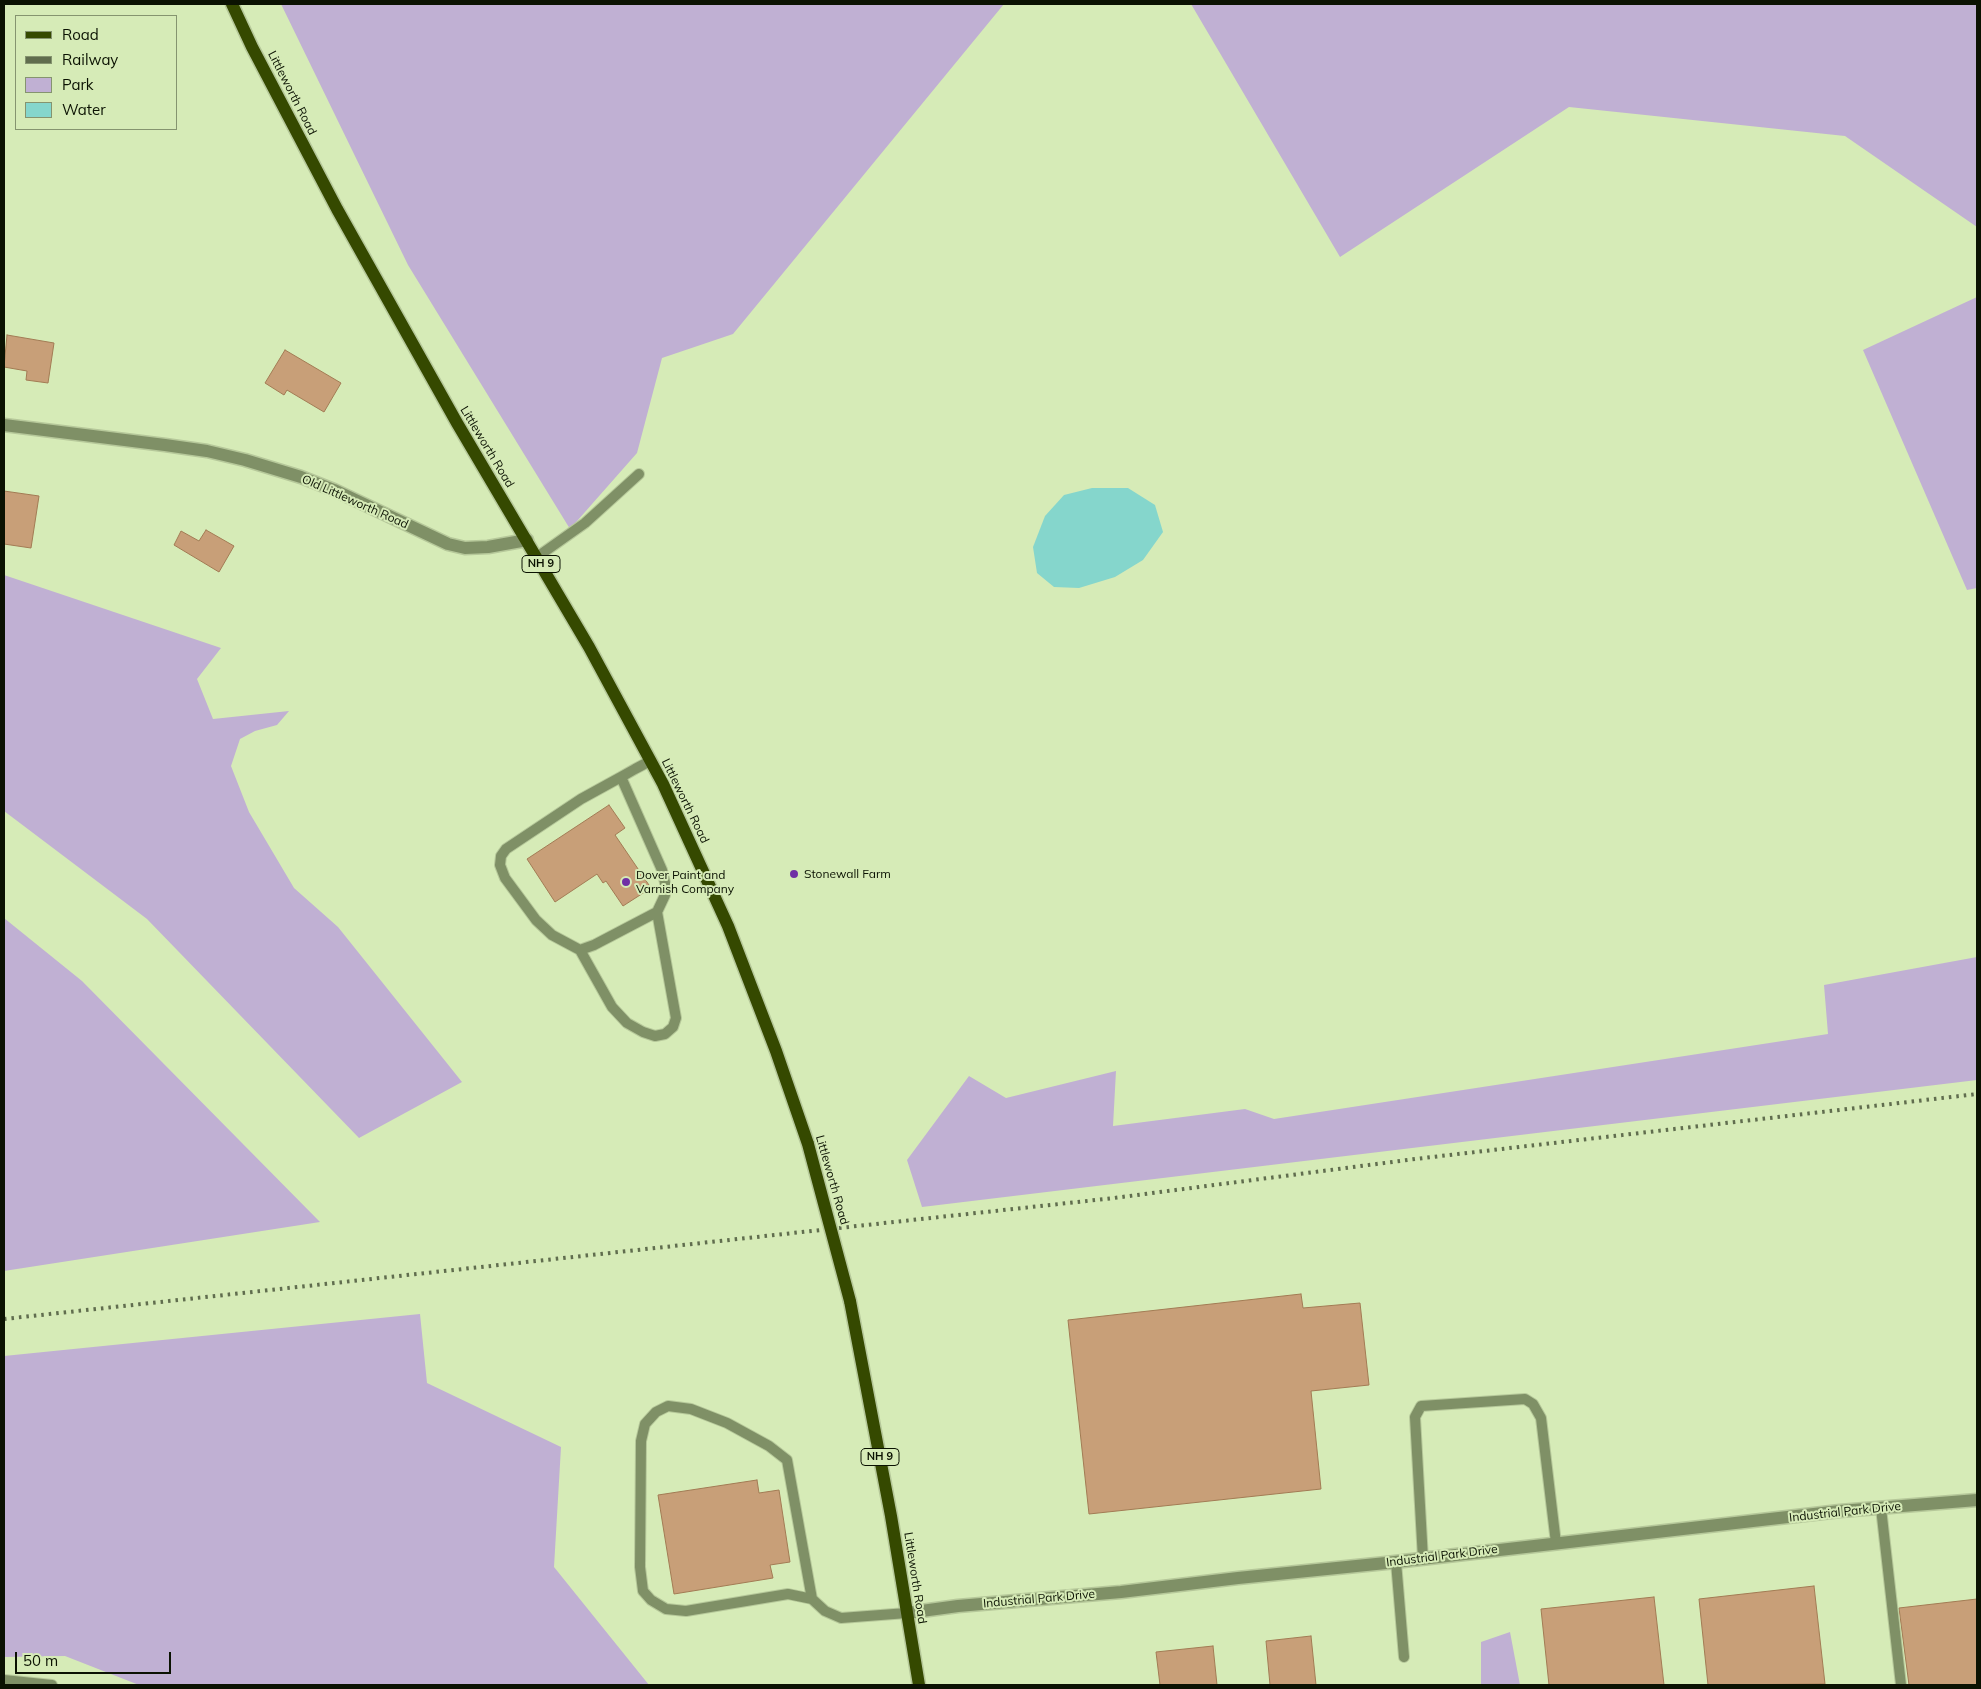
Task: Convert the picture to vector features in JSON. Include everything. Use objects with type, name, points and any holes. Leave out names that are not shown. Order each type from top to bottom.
[{"type":"main road","name":"Littleworth Road","points":[[232,4],[252,47],[337,209],[457,423],[589,647],[650,761],[699,860],[728,926],[776,1051],[808,1144],[850,1301],[891,1516],[919,1685]]},
{"type":"street","name":"Old Littleworth Road","points":[[4,425],[207,451],[245,460],[300,476],[326,486],[448,544],[465,548],[488,547],[527,540]]},
{"type":"street","name":"Industrial Park Drive","points":[[907,1613],[958,1606],[1121,1592],[1881,1508],[1977,1500]]},
{"type":"lane","points":[[537,557],[584,523],[639,474]]},
{"type":"lane","points":[[650,761],[564,810],[506,848],[501,856],[500,865],[505,878],[536,920],[552,936],[580,950],[612,1007],[627,1023],[655,1036],[665,1034],[673,1027],[676,1018],[657,912]]},
{"type":"lane","points":[[580,950],[594,945],[657,912],[666,895],[662,870],[621,777]]},
{"type":"lane","points":[[1423,1559],[1415,1417],[1421,1406],[1525,1398],[1533,1404],[1541,1418],[1556,1543]]},
{"type":"lane","points":[[812,1599],[787,1460],[769,1446],[727,1423],[700,1412],[668,1406],[656,1412],[645,1424],[641,1441],[640,1567],[643,1591],[651,1600],[666,1609],[686,1611],[788,1594],[812,1599],[825,1611],[841,1618],[907,1613]]},
{"type":"lane","points":[[1881,1508],[1900,1685]]},
{"type":"lane","points":[[1396,1562],[1404,1657]]},
{"type":"lane","points":[[4,1680],[52,1685]]},
{"type":"green space","points":[[281,4],[1004,4],[733,334],[662,358],[637,453],[570,529],[408,265]]},
{"type":"green space","points":[[1191,4],[1977,4],[1977,227],[1845,136],[1569,107],[1340,257]]},
{"type":"green space","points":[[1977,297],[1977,588],[1967,590],[1863,350]]},
{"type":"green space","points":[[4,575],[221,648],[197,679],[213,719],[289,711],[277,725],[255,731],[240,739],[231,766],[249,812],[294,888],[338,927],[462,1082],[359,1138],[147,919],[4,811]]},
{"type":"green space","points":[[4,918],[82,981],[320,1222],[4,1271]]},
{"type":"green space","points":[[1977,957],[1977,1080],[922,1207],[907,1160],[969,1076],[1006,1098],[1116,1071],[1113,1126],[1245,1109],[1274,1119],[1828,1034],[1824,985]]},
{"type":"green space","points":[[420,1314],[427,1383],[561,1447],[554,1567],[649,1685],[139,1685],[65,1656],[4,1657],[4,1356]]},
{"type":"green space","points":[[1510,1632],[1520,1685],[1481,1685],[1481,1642]]},
{"type":"water","points":[[1092,488],[1128,488],[1155,505],[1163,532],[1143,560],[1115,577],[1079,588],[1054,587],[1037,573],[1033,547],[1045,516],[1064,495]]},
{"type":"building","points":[[7,335],[54,343],[48,383],[26,380],[27,371],[4,367]]},
{"type":"building","points":[[285,350],[341,383],[324,412],[287,390],[284,395],[265,383]]},
{"type":"building","points":[[4,491],[39,496],[31,548],[4,544]]},
{"type":"building","points":[[206,530],[234,546],[219,572],[174,545],[181,531],[199,541]]},
{"type":"building","points":[[609,805],[625,828],[615,835],[651,888],[623,906],[606,881],[603,883],[597,874],[555,902],[527,859]]},
{"type":"building","points":[[1301,1294],[1303,1308],[1360,1303],[1369,1385],[1311,1391],[1321,1489],[1089,1514],[1068,1320]]},
{"type":"building","points":[[757,1480],[759,1493],[779,1490],[790,1562],[770,1565],[773,1578],[674,1594],[658,1495]]},
{"type":"building","points":[[1814,1586],[1825,1684],[1708,1685],[1699,1599]]},
{"type":"building","points":[[1654,1597],[1664,1685],[1549,1685],[1541,1609]]},
{"type":"building","points":[[1977,1599],[1977,1685],[1909,1685],[1899,1608]]},
{"type":"building","points":[[1311,1636],[1316,1685],[1270,1685],[1266,1641]]},
{"type":"building","points":[[1213,1646],[1217,1685],[1160,1685],[1156,1652]]},
{"type":"railway","points":[[4,1319],[1114,1198],[1415,1159],[1977,1094]]},
{"type":"place","name":"Stonewall Farm","points":[[794,874]]},
{"type":"place","name":"Dover Paint and Varnish Company","points":[[626,882]]}]
